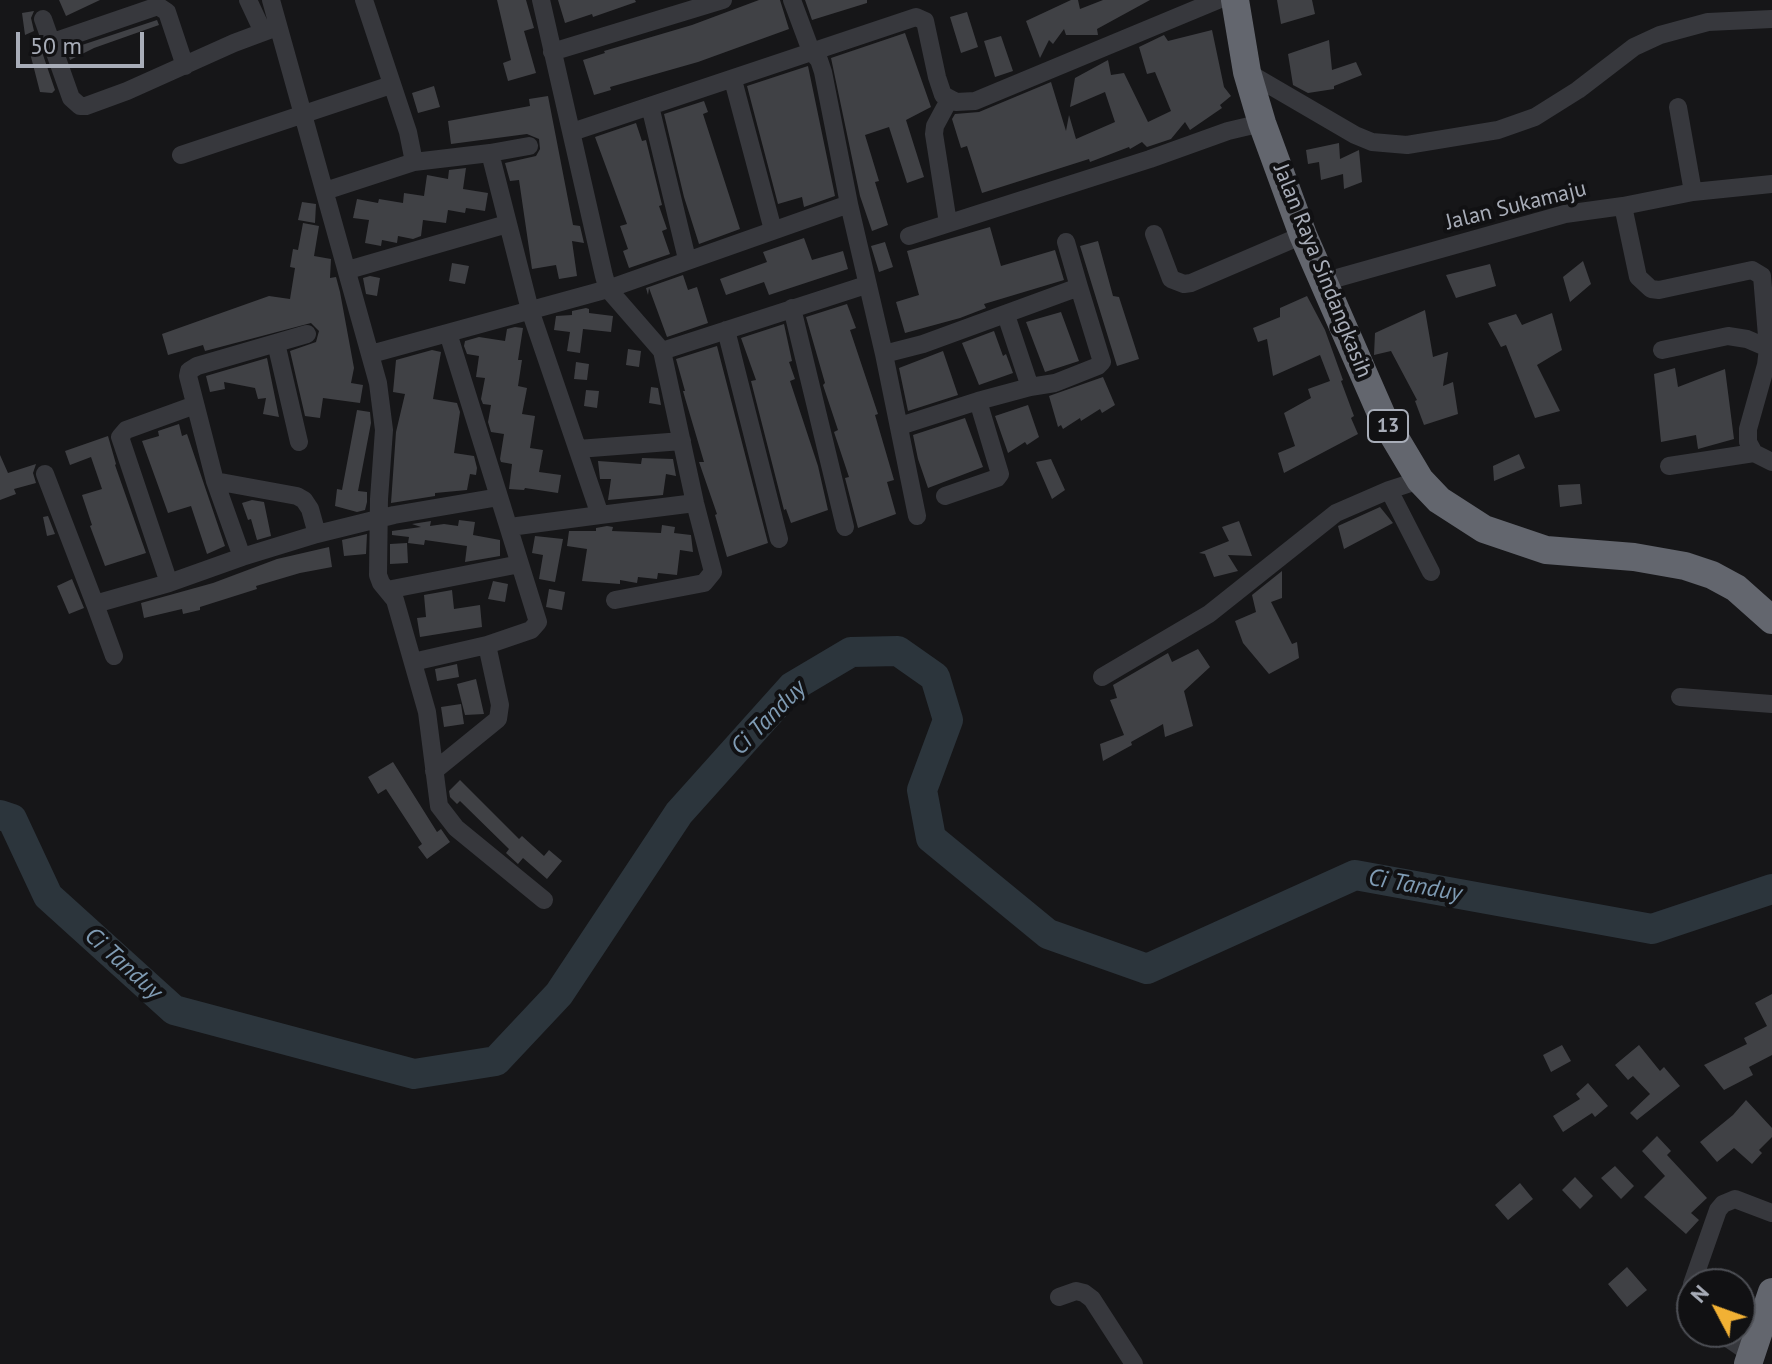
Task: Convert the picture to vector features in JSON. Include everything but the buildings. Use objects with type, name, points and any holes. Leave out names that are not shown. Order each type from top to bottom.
[{"type":"highway","name":"Jalan Raya Sindangkasih","points":[[1235,0],[1247,72],[1303,235],[1383,418],[1420,480],[1439,500],[1484,529],[1546,550],[1634,557],[1685,566],[1712,575],[1736,588],[1772,620]]},
{"type":"highway","points":[[1750,1359],[1772,1292]]},
{"type":"street","points":[[248,0],[270,29],[302,114],[371,354],[384,430],[378,575],[395,600],[427,712],[439,806],[450,823],[544,900]]},
{"type":"street","points":[[270,29],[271,0]]},
{"type":"street","points":[[364,0],[408,132],[414,162]]},
{"type":"street","points":[[541,0],[608,289],[662,351],[713,572],[704,583],[615,600]]},
{"type":"street","points":[[552,52],[723,0]]},
{"type":"street","points":[[792,0],[811,51],[819,60],[823,72],[917,516]]},
{"type":"street","points":[[572,132],[919,17],[925,21],[939,86],[949,100],[975,101],[1218,0]]},
{"type":"street","points":[[53,42],[158,6],[167,12],[185,66]]},
{"type":"street","points":[[43,19],[71,98],[80,106],[127,91],[270,29]]},
{"type":"street","points":[[1247,72],[1355,135],[1372,142],[1407,145],[1498,130],[1535,117],[1578,90],[1634,47],[1660,35],[1708,22],[1772,19]]},
{"type":"street","points":[[733,80],[773,230]]},
{"type":"street","points":[[181,155],[391,85]]},
{"type":"street","points":[[948,223],[934,134],[949,100]]},
{"type":"street","points":[[650,106],[687,259]]},
{"type":"street","points":[[1678,107],[1693,192]]},
{"type":"street","points":[[909,236],[1228,131],[1262,123]]},
{"type":"street","points":[[325,191],[414,162],[529,146]]},
{"type":"street","points":[[490,153],[530,310],[600,515]]},
{"type":"street","name":"Jalan Sukamaju","points":[[1323,282],[1527,223],[1586,210],[1693,192],[1772,184]]},
{"type":"street","points":[[371,354],[608,289],[849,204]]},
{"type":"street","points":[[1623,206],[1638,277],[1651,289],[1659,290],[1752,270],[1760,273],[1768,348],[1748,429],[1748,442],[1754,453],[1772,462]]},
{"type":"street","points":[[348,270],[507,224]]},
{"type":"street","points":[[1154,234],[1171,279],[1184,284],[1303,235]]},
{"type":"street","points":[[900,426],[978,401],[1055,383],[1102,362],[1066,242]]},
{"type":"street","points":[[662,351],[866,285]]},
{"type":"street","points":[[884,354],[923,344],[1079,287]]},
{"type":"street","points":[[792,308],[845,527]]},
{"type":"street","points":[[1006,315],[1030,387]]},
{"type":"street","points":[[726,330],[779,539]]},
{"type":"street","points":[[413,662],[487,645],[531,630],[538,622],[448,333]]},
{"type":"street","points":[[242,557],[215,481],[188,376],[192,367],[307,334]]},
{"type":"street","points":[[1662,350],[1728,336],[1747,339],[1768,348]]},
{"type":"street","points":[[276,343],[299,442]]},
{"type":"street","points":[[945,496],[997,478],[1000,474],[978,401]]},
{"type":"street","points":[[169,583],[120,437],[126,430],[195,405]]},
{"type":"street","points":[[578,449],[682,441]]},
{"type":"street","points":[[1669,466],[1754,453]]},
{"type":"street","points":[[45,474],[114,656]]},
{"type":"street","points":[[1102,677],[1209,614],[1336,513],[1420,480]]},
{"type":"street","points":[[215,481],[297,496],[310,509],[317,534]]},
{"type":"street","points":[[1389,490],[1431,572]]},
{"type":"street","points":[[95,604],[317,534],[400,513],[499,497]]},
{"type":"street","points":[[510,527],[695,503]]},
{"type":"street","points":[[387,590],[520,564]]},
{"type":"street","points":[[434,771],[492,726],[500,712],[487,645]]},
{"type":"street","points":[[1680,697],[1772,704]]},
{"type":"street","points":[[1698,1268],[1718,1210],[1723,1204],[1735,1199],[1772,1213]]},
{"type":"street","points":[[1059,1297],[1076,1291],[1092,1299],[1134,1364]]},
{"type":"waterway","name":"Ci Tanduy","points":[[0,815],[12,819],[48,896],[174,1010],[414,1074],[496,1061],[559,994],[679,813],[792,687],[851,652],[898,651],[935,677],[948,720],[922,790],[931,838],[1048,934],[1147,969],[1355,875],[1652,929],[1772,889]]}]
